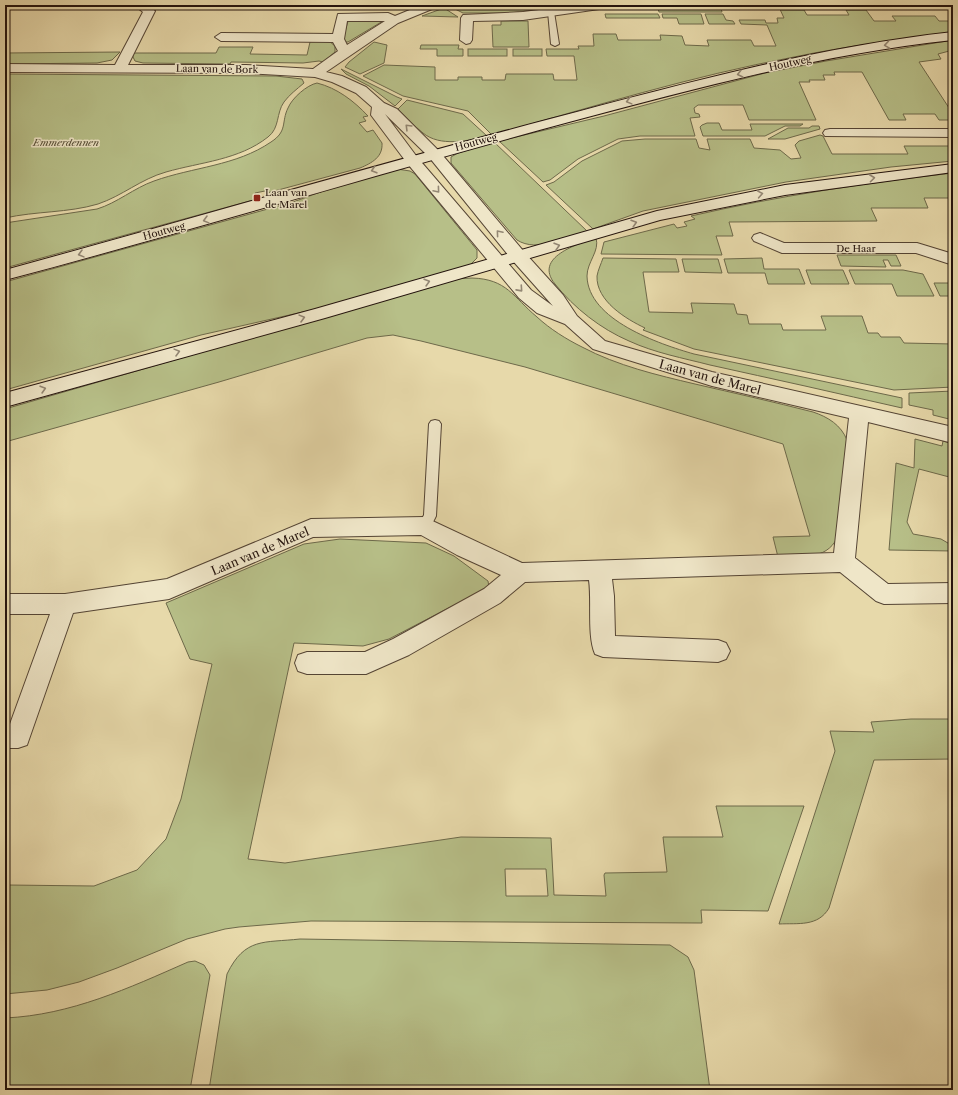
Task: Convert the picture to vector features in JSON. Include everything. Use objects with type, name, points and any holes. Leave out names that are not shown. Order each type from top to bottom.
[{"type":"street","points":[[119,69],[149,12],[140,5]]},
{"type":"street","points":[[316,74],[344,53],[394,20],[433,5]]},
{"type":"street","points":[[466,40],[467,18],[523,16],[606,5]]},
{"type":"street","points":[[344,53],[338,38],[342,17],[388,17],[394,20]]},
{"type":"street","name":"Houtweg","points":[[5,275],[244,209],[412,160],[660,94],[778,65],[858,49],[953,36]]},
{"type":"street","points":[[221,37],[338,38]]},
{"type":"street","name":"Laan van de Bork","points":[[5,68],[246,69],[316,74],[337,79],[360,90],[378,106],[392,112],[434,154]]},
{"type":"street","name":"Laan van de Bork","points":[[378,106],[378,115],[412,160]]},
{"type":"street","points":[[830,133],[953,133]]},
{"type":"street","name":"Laan van de Marel","points":[[434,154],[519,257],[558,299],[571,320],[599,345],[712,379],[859,415],[953,435]]},
{"type":"street","name":"Laan van de Marel","points":[[412,160],[497,263],[525,294],[543,309],[571,320]]},
{"type":"street","points":[[5,400],[519,257],[657,216],[731,200],[833,183],[953,168]]},
{"type":"street","name":"De Haar","points":[[760,238],[782,248],[917,248],[953,260]]},
{"type":"street","points":[[859,415],[844,562],[884,594],[953,593]]},
{"type":"street","name":"Laan van de Marel","points":[[5,604],[65,604],[169,589],[311,528],[424,526],[466,548],[520,573],[599,569],[844,562]]},
{"type":"street","points":[[599,569],[602,596],[603,646],[718,651]]},
{"type":"street","points":[[307,663],[366,663],[401,647],[492,596],[520,573]]},
{"type":"street","points":[[5,736],[18,736],[65,604]]},
{"type":"lane","points":[[551,12],[555,44]]},
{"type":"lane","points":[[424,526],[430,516],[435,424]]},
{"type":"green space","points":[[447,5],[579,5],[510,13],[463,13]]},
{"type":"green space","points":[[657,5],[720,5],[722,12],[659,12]]},
{"type":"green space","points":[[778,5],[781,10],[804,10],[807,15],[849,15],[846,10],[866,10],[874,21],[896,21],[892,16],[935,16],[939,21],[953,21],[953,34],[854,46],[718,73],[492,135],[468,111],[403,96],[363,76],[384,65],[435,67],[435,80],[458,80],[458,77],[482,77],[482,80],[505,80],[506,74],[553,74],[554,80],[577,80],[574,56],[547,56],[546,49],[579,49],[578,46],[594,46],[593,34],[616,34],[618,40],[661,40],[660,35],[682,36],[685,45],[709,46],[707,40],[751,40],[754,46],[776,46],[767,25],[741,24],[739,20],[765,20],[766,23],[778,23],[777,18],[784,18]]},
{"type":"green space","points":[[444,8],[458,17],[422,16]]},
{"type":"green space","points":[[605,14],[658,14],[660,18],[606,18]]},
{"type":"green space","points":[[662,14],[701,14],[704,24],[679,24],[677,18],[663,18]]},
{"type":"green space","points":[[705,14],[723,14],[726,20],[733,21],[735,24],[709,24]]},
{"type":"green space","points":[[348,21],[383,21],[348,42],[344,42],[343,39]]},
{"type":"green space","points":[[501,21],[528,21],[529,47],[493,47],[492,25],[501,25]]},
{"type":"green space","points":[[953,40],[953,50],[938,54],[941,59],[919,62],[953,114],[953,120],[939,120],[935,114],[903,114],[906,120],[889,120],[862,72],[834,72],[835,75],[823,75],[825,80],[809,80],[810,82],[799,82],[816,120],[749,120],[743,105],[698,105],[694,108],[695,113],[699,114],[700,117],[690,118],[695,136],[640,136],[618,139],[578,159],[550,180],[543,182],[499,141],[604,116],[765,73],[826,61]]},
{"type":"green space","points":[[329,41],[335,46],[335,52],[323,62],[231,62],[230,64],[143,63],[135,61],[133,57],[133,53],[216,53],[219,47],[253,47],[250,54],[307,55],[310,42]]},
{"type":"green space","points":[[374,42],[387,45],[384,63],[360,74],[345,67],[349,62]]},
{"type":"green space","points":[[421,45],[459,45],[458,49],[463,49],[463,56],[437,56],[437,49],[420,49]]},
{"type":"green space","points":[[468,49],[507,49],[507,56],[468,56]]},
{"type":"green space","points":[[513,49],[542,49],[542,56],[513,56]]},
{"type":"green space","points":[[120,52],[112,60],[97,63],[5,64],[5,53]]},
{"type":"green space","points":[[341,69],[402,99],[395,106],[369,86],[346,74]]},
{"type":"green space","name":"Emmerdennen","points":[[5,74],[276,76],[302,79],[304,83],[284,102],[272,133],[257,145],[245,151],[232,156],[157,175],[107,201],[98,204],[75,209],[5,218]]},
{"type":"green space","points":[[317,83],[331,88],[345,96],[368,116],[363,117],[366,121],[359,123],[367,132],[373,130],[382,143],[379,156],[372,162],[360,168],[267,193],[265,191],[255,193],[257,199],[5,268],[5,223],[97,209],[112,203],[139,187],[154,181],[229,161],[258,150],[280,134],[288,108],[296,96],[304,89]]},
{"type":"green space","points":[[407,100],[463,114],[487,136],[454,142],[438,140],[430,137],[416,127],[398,109]]},
{"type":"green space","points":[[707,123],[719,123],[722,130],[752,130],[750,124],[803,124],[800,126],[785,126],[765,136],[703,136],[700,127]]},
{"type":"green space","points":[[812,126],[819,126],[820,129],[785,139],[768,139],[788,128],[809,128]]},
{"type":"green space","points":[[820,135],[823,136],[832,154],[908,154],[904,146],[953,146],[953,161],[891,167],[786,182],[643,211],[593,229],[546,185],[554,182],[582,161],[622,141],[645,139],[696,139],[699,148],[710,150],[707,139],[750,139],[754,148],[780,150],[791,159],[801,158],[795,145],[799,141]]},
{"type":"green space","points":[[494,142],[587,231],[552,243],[534,245],[525,244],[517,240],[451,163],[451,157],[458,153]]},
{"type":"green space","points":[[397,169],[410,171],[415,174],[477,250],[477,258],[470,265],[316,309],[201,335],[5,390],[5,282],[293,202],[348,182]]},
{"type":"green space","points":[[953,173],[953,198],[924,198],[928,208],[871,208],[877,221],[729,222],[733,236],[716,236],[722,255],[601,254],[604,242],[674,224],[677,228],[687,226],[684,222],[695,219],[691,216],[756,202],[822,191]]},
{"type":"green space","points":[[596,238],[597,243],[595,252],[589,266],[587,276],[590,292],[599,305],[612,317],[628,328],[645,337],[694,354],[902,398],[902,408],[669,355],[639,345],[608,330],[579,309],[562,293],[550,275],[550,266],[560,253]]},
{"type":"green space","points":[[837,255],[896,255],[901,266],[891,266],[888,260],[883,260],[886,267],[841,266]]},
{"type":"green space","points":[[603,258],[676,259],[679,272],[643,272],[649,312],[693,313],[691,303],[734,304],[737,314],[747,315],[749,324],[781,324],[783,330],[826,330],[821,316],[862,316],[868,333],[878,333],[881,337],[900,337],[904,343],[953,344],[953,387],[894,390],[694,349],[643,330],[645,328],[629,320],[607,301],[601,293],[597,276]]},
{"type":"green space","points":[[762,258],[764,269],[799,269],[805,284],[768,284],[765,273],[728,273],[724,259]]},
{"type":"green space","points":[[682,259],[718,259],[722,273],[685,272]]},
{"type":"green space","points":[[806,270],[843,270],[849,284],[811,284]]},
{"type":"green space","points":[[849,270],[903,270],[923,274],[934,296],[897,296],[892,284],[855,284]]},
{"type":"green space","points":[[472,278],[494,282],[509,290],[553,330],[576,344],[610,360],[666,377],[813,412],[824,416],[833,422],[838,426],[847,440],[837,538],[832,545],[826,551],[811,556],[778,557],[773,537],[810,536],[783,444],[525,367],[393,335],[367,338],[219,382],[5,442],[5,409],[454,279]]},
{"type":"green space","points":[[934,283],[953,283],[953,296],[940,296]]},
{"type":"green space","points":[[953,391],[953,420],[933,415],[933,410],[909,405],[909,393]]},
{"type":"green space","points":[[915,439],[942,446],[943,441],[953,444],[953,478],[919,469],[907,522],[913,534],[941,539],[953,546],[953,551],[889,550],[896,463],[914,468]]},
{"type":"green space","points":[[340,539],[426,543],[454,556],[488,581],[489,587],[389,639],[363,646],[294,643],[248,859],[285,863],[461,837],[551,838],[554,895],[606,896],[605,873],[667,872],[663,837],[723,837],[716,806],[804,806],[768,911],[701,910],[702,923],[311,921],[239,927],[187,939],[79,982],[47,990],[5,994],[5,890],[8,885],[94,886],[137,870],[166,839],[181,799],[212,664],[190,659],[166,603],[304,544]],"holes":[[[505,869],[546,869],[548,896],[506,896]]]},
{"type":"green space","points":[[911,719],[953,719],[953,759],[874,760],[829,908],[819,918],[807,923],[779,924],[835,751],[830,731],[874,732],[871,722]]},
{"type":"green space","points":[[300,939],[670,945],[688,957],[694,970],[710,1090],[209,1090],[227,974],[234,962],[241,953],[257,944]]},
{"type":"green space","points":[[195,961],[204,965],[210,975],[190,1090],[5,1090],[5,1018],[53,1012],[76,1006],[99,999],[188,962]]},
{"type":"place","name":"Laan van de Marel","points":[[257,198]]}]
